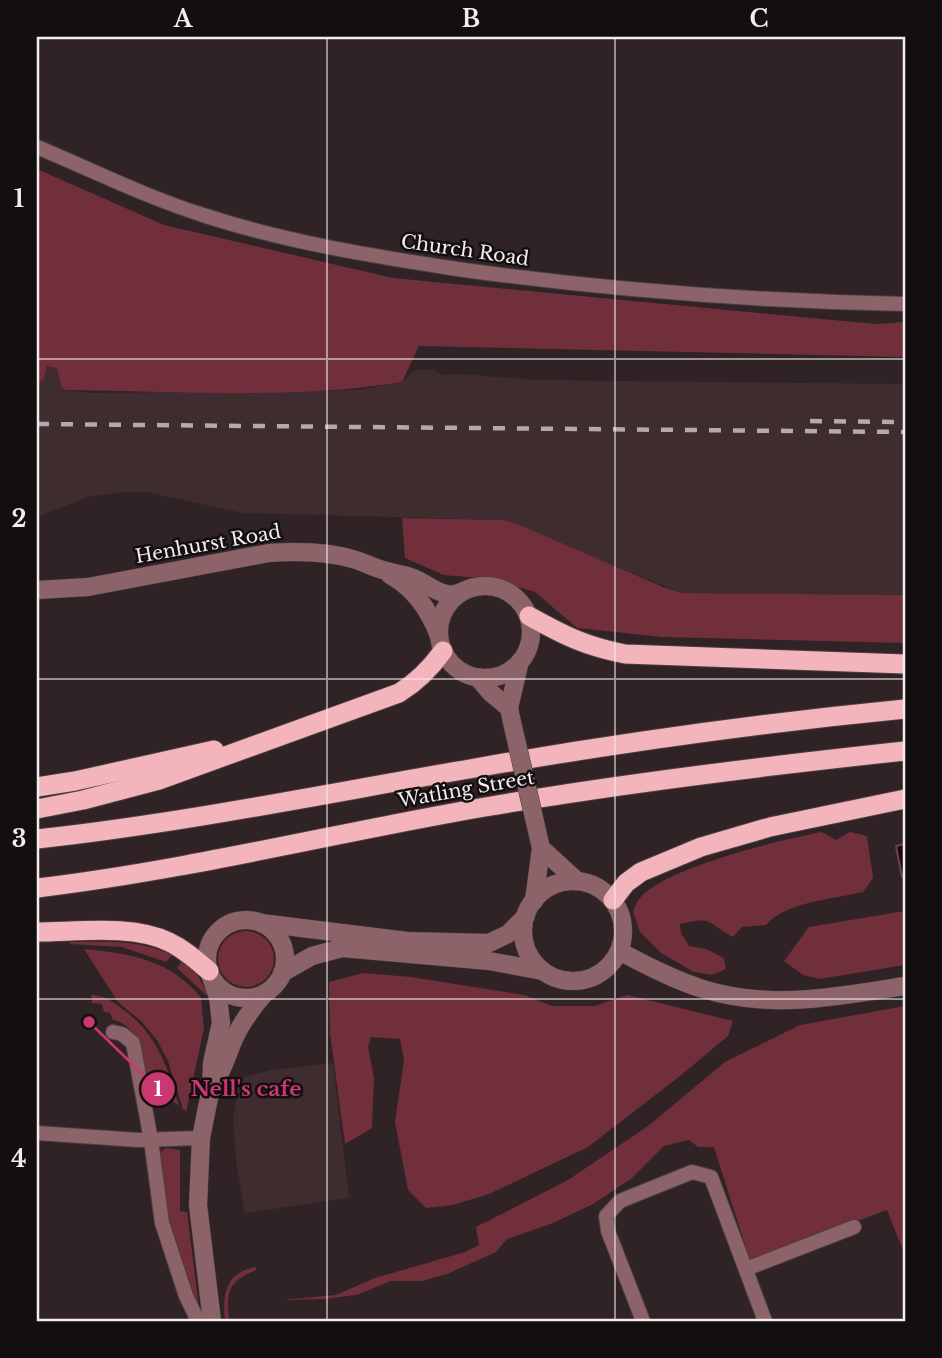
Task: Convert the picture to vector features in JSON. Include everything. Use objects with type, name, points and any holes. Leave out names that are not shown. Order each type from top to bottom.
[{"type":"highway","points":[[529,616],[590,647],[625,653],[905,664]]},
{"type":"highway","points":[[37,809],[159,780],[399,694],[415,684],[431,668],[441,645]]},
{"type":"highway","name":"Watling Street","points":[[37,839],[176,822],[477,767],[668,737],[905,709]]},
{"type":"highway","points":[[37,787],[133,769],[290,732]]},
{"type":"highway","name":"Watling Street","points":[[37,888],[142,873],[537,799],[783,764],[905,751]]},
{"type":"highway","points":[[613,900],[626,883],[641,872],[701,847],[770,827],[905,799]]},
{"type":"highway","points":[[37,932],[142,933],[177,946],[209,971]]},
{"type":"street","name":"Church Road","points":[[37,147],[202,215],[274,235],[360,253],[593,286],[773,300],[905,304]]},
{"type":"street","name":"Henhurst Road","points":[[37,590],[88,587],[269,553],[294,551],[334,554],[414,578],[446,594],[457,595],[478,586],[494,586],[521,602],[529,616]]},
{"type":"street","name":"Henhurst Road","points":[[384,571],[398,579],[431,614],[441,645],[453,665],[464,674],[478,678],[510,713]]},
{"type":"street","points":[[441,645],[440,624],[444,611],[452,600],[463,592]]},
{"type":"street","points":[[478,678],[493,678],[507,673],[519,664],[527,654],[531,642],[529,616]]},
{"type":"street","points":[[211,1321],[198,1205],[201,1138],[221,1023],[218,997],[209,971],[208,950],[218,932],[237,921],[247,920],[407,941],[489,943],[508,934],[530,908],[553,886],[576,881],[590,884],[613,900],[623,925],[619,951],[611,964],[600,974],[571,981],[557,979],[544,971],[533,961],[526,947],[523,931],[530,908],[541,848],[510,713],[519,664]]},
{"type":"street","points":[[541,848],[576,881]]},
{"type":"street","points":[[209,971],[219,988],[232,995],[251,998],[273,988],[282,973],[285,960],[282,944],[275,933],[261,923]]},
{"type":"street","points":[[282,973],[312,956],[342,948],[489,961],[544,971]]},
{"type":"street","points":[[619,951],[662,973],[702,989],[766,1000],[836,998],[905,986]]},
{"type":"street","points":[[211,1088],[221,1074],[235,1036],[248,1013],[265,993]]},
{"type":"street","points":[[113,1032],[122,1034],[132,1043],[151,1140],[164,1230],[186,1296],[198,1321]]},
{"type":"street","points":[[141,1086],[158,1083]]},
{"type":"street","points":[[37,1133],[151,1140],[201,1138]]},
{"type":"street","points":[[643,1321],[608,1231],[606,1216],[620,1201],[692,1171],[710,1177],[765,1321]]},
{"type":"street","points":[[746,1269],[854,1227]]},
{"type":"shaded area","points":[[37,169],[164,225],[393,278],[875,324],[905,322],[905,357],[419,346],[402,382],[361,388],[277,393],[65,390],[61,386],[57,368],[47,366],[44,380],[37,382]]},
{"type":"shaded area","points":[[47,366],[57,368],[61,386],[65,390],[90,393],[357,390],[402,382],[416,370],[434,369],[442,375],[537,380],[905,384],[905,595],[681,593],[502,520],[243,513],[146,492],[88,497],[37,517],[37,382],[44,380]]},
{"type":"shaded area","points":[[402,518],[502,520],[515,523],[681,593],[905,595],[905,643],[663,637],[577,628],[535,592],[490,579],[444,575],[405,558]]},
{"type":"shaded area","points":[[822,832],[836,840],[850,832],[867,836],[873,878],[863,892],[797,906],[774,917],[766,925],[742,927],[733,937],[705,921],[680,924],[681,933],[689,946],[706,949],[724,958],[726,969],[712,975],[694,972],[661,953],[640,932],[633,912],[639,899],[674,876],[725,856]]},
{"type":"shaded area","points":[[905,844],[905,876],[902,877],[896,846]]},
{"type":"shaded area","points":[[905,911],[905,965],[819,979],[803,975],[784,961],[809,927]]},
{"type":"shaded area","points":[[241,931],[251,931],[266,939],[272,948],[272,970],[266,979],[251,987],[241,987],[223,975],[218,964],[218,954],[230,936]]},
{"type":"shaded area","points":[[70,942],[135,944],[172,955],[166,962],[122,947]]},
{"type":"shaded area","points":[[84,949],[133,956],[163,967],[177,975],[201,998],[204,1028],[186,1112],[168,1061],[157,1040],[142,1022],[118,1002]]},
{"type":"shaded area","points":[[183,959],[195,971],[208,994],[177,968]]},
{"type":"shaded area","points":[[363,973],[411,977],[524,995],[552,1006],[595,1006],[627,995],[733,1021],[728,1036],[588,1147],[489,1194],[453,1205],[426,1208],[408,1190],[395,1122],[404,1060],[400,1039],[371,1037],[368,1047],[374,1078],[372,1128],[345,1144],[330,1033],[329,982]]},
{"type":"shaded area","points":[[91,995],[111,1001],[133,1018],[152,1039],[165,1064],[179,1106],[161,1091],[158,1078],[143,1069],[131,1032],[124,1024],[113,1020],[110,1013],[104,1012],[102,1004],[92,1003]]},
{"type":"shaded area","points":[[905,1006],[905,1255],[887,1210],[750,1261],[714,1147],[698,1147],[689,1140],[664,1146],[632,1178],[593,1204],[553,1223],[507,1239],[496,1252],[447,1274],[422,1281],[391,1281],[356,1295],[281,1300],[336,1295],[375,1278],[465,1252],[479,1245],[476,1227],[568,1180],[648,1126],[725,1062],[800,1025]]},
{"type":"shaded area","points":[[333,1063],[349,1198],[245,1213],[236,1162],[233,1117],[244,1077],[271,1070]]},
{"type":"shaded area","points":[[166,1148],[180,1150],[180,1211],[187,1212],[199,1308],[171,1239],[159,1154]]},
{"type":"shaded area","points":[[256,1267],[256,1270],[234,1283],[228,1302],[229,1321],[225,1321],[224,1302],[232,1279]]},
{"type":"railway","points":[[810,421],[905,422]]},
{"type":"railway","points":[[37,424],[905,432]]},
{"type":"place","name":"Nell's cafe","points":[[89,1022]]}]
